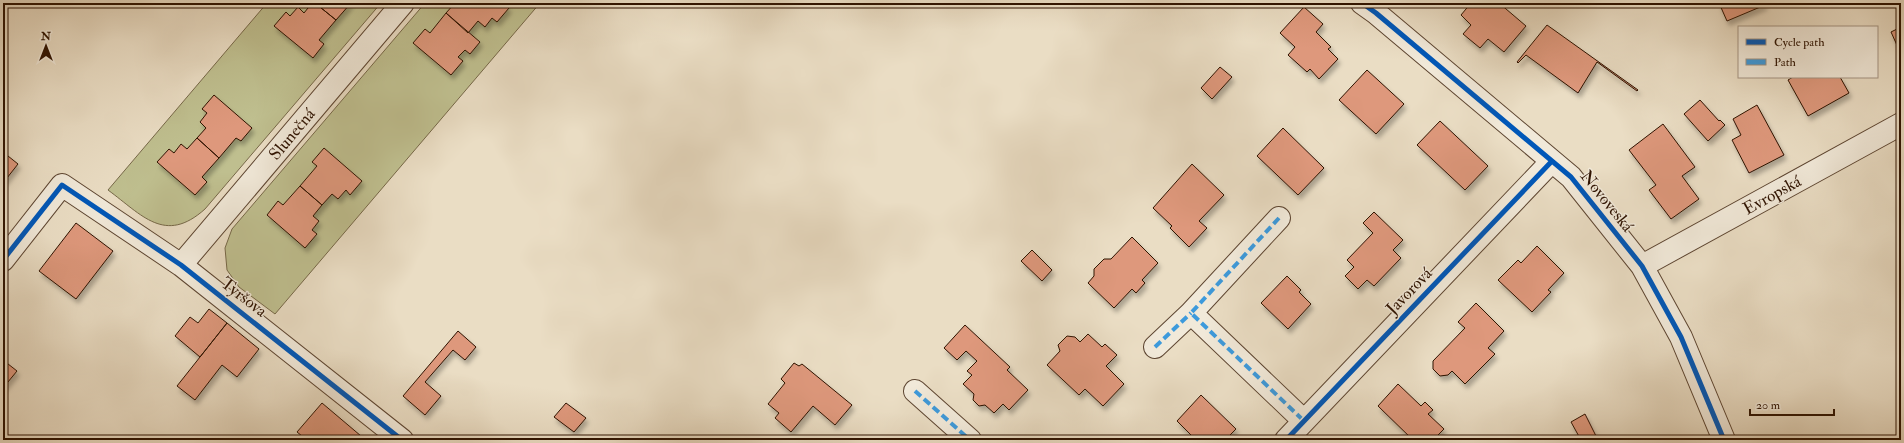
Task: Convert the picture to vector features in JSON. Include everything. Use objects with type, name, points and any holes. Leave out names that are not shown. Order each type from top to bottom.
[{"type":"street","name":"Slunečná","points":[[181,265],[403,3]]},
{"type":"street","name":"Novoveská","points":[[1362,3],[1376,12],[1571,177],[1642,266],[1681,338],[1724,440]]},
{"type":"street","name":"Evropská","points":[[1642,266],[1901,124]]},
{"type":"street","name":"Javorová","points":[[1286,440],[1552,161]]},
{"type":"street","name":"Tyršova","points":[[3,260],[62,185],[181,265],[402,440]]},
{"type":"street","points":[[1155,347],[1191,313],[1279,218]]},
{"type":"street","points":[[1191,313],[1304,421]]},
{"type":"street","points":[[916,390],[970,440]]},
{"type":"green space","points":[[267,3],[381,3],[205,209],[191,220],[178,225],[166,225],[154,222],[143,216],[108,190]]},
{"type":"green space","points":[[425,3],[540,3],[275,314],[239,287],[227,270],[225,248],[232,229]]},
{"type":"building","points":[[312,3],[315,3],[336,20],[319,40],[324,44],[313,58],[274,26],[286,12],[290,16],[298,7],[304,13]]},
{"type":"building","points":[[315,3],[351,3],[336,20]]},
{"type":"building","points":[[455,3],[503,3],[509,8],[497,22],[492,18],[485,27],[478,21],[468,33],[446,13]]},
{"type":"building","points":[[1471,3],[1499,3],[1526,26],[1504,52],[1488,39],[1480,48],[1463,34],[1471,25],[1461,15]]},
{"type":"building","points":[[1719,3],[1764,3],[1765,5],[1727,21]]},
{"type":"building","points":[[1304,7],[1323,24],[1316,32],[1331,47],[1328,49],[1338,59],[1319,79],[1310,69],[1307,72],[1288,55],[1295,47],[1280,33]]},
{"type":"building","points":[[446,13],[480,42],[470,54],[465,50],[458,57],[463,61],[451,75],[413,43],[425,29],[430,33]]},
{"type":"building","points":[[1547,25],[1638,90],[1637,91],[1597,62],[1578,93],[1526,55],[1518,63],[1517,62]]},
{"type":"building","points":[[1901,27],[1901,54],[1891,32]]},
{"type":"building","points":[[1220,67],[1232,77],[1212,99],[1201,88]]},
{"type":"building","points":[[1367,70],[1404,104],[1376,134],[1339,100]]},
{"type":"building","points":[[1791,78],[1841,78],[1849,93],[1808,116],[1788,80]]},
{"type":"building","points":[[214,95],[252,128],[241,141],[236,138],[219,158],[197,138],[206,128],[200,122],[207,113],[202,109]]},
{"type":"building","points":[[1700,100],[1719,121],[1720,120],[1725,125],[1708,141],[1684,114]]},
{"type":"building","points":[[1757,105],[1784,155],[1749,173],[1732,140],[1741,135],[1733,119]]},
{"type":"building","points":[[1440,121],[1488,166],[1465,190],[1417,145]]},
{"type":"building","points":[[1663,124],[1695,167],[1682,176],[1699,199],[1671,219],[1649,190],[1656,185],[1629,150]]},
{"type":"building","points":[[1283,128],[1324,168],[1298,195],[1257,156]]},
{"type":"building","points":[[197,138],[219,158],[202,177],[207,182],[195,195],[157,162],[169,149],[174,153],[181,144],[187,149]]},
{"type":"building","points":[[324,148],[362,181],[350,195],[346,190],[338,199],[332,194],[322,205],[300,186],[317,166],[312,162]]},
{"type":"building","points":[[3,152],[18,164],[3,183]]},
{"type":"building","points":[[1192,164],[1224,195],[1199,221],[1207,228],[1189,247],[1170,228],[1172,226],[1153,208]]},
{"type":"building","points":[[300,186],[322,205],[313,216],[319,221],[312,230],[317,234],[305,248],[267,215],[278,201],[283,205]]},
{"type":"building","points":[[1374,212],[1403,240],[1393,250],[1401,258],[1374,286],[1367,280],[1358,289],[1345,276],[1354,267],[1347,260],[1373,233],[1363,223]]},
{"type":"building","points":[[76,223],[113,251],[76,299],[39,271]]},
{"type":"building","points":[[1132,237],[1158,263],[1142,280],[1145,283],[1136,293],[1132,289],[1114,308],[1088,283],[1094,276],[1094,269],[1104,259],[1111,259]]},
{"type":"building","points":[[1537,246],[1564,273],[1548,290],[1551,292],[1532,312],[1498,280],[1518,260],[1521,263]]},
{"type":"building","points":[[1032,250],[1052,270],[1042,281],[1021,261]]},
{"type":"building","points":[[1287,276],[1301,290],[1299,292],[1311,304],[1288,329],[1261,303]]},
{"type":"building","points":[[1476,303],[1504,331],[1488,348],[1495,354],[1465,384],[1452,371],[1448,375],[1440,376],[1433,369],[1433,361],[1465,328],[1458,322]]},
{"type":"building","points":[[209,309],[227,323],[200,357],[175,336],[190,317],[198,323]]},
{"type":"building","points":[[227,323],[259,349],[237,377],[222,365],[195,400],[177,386]]},
{"type":"building","points":[[965,325],[1010,367],[1007,370],[1028,390],[1009,410],[1003,404],[994,413],[985,405],[979,406],[973,400],[974,394],[963,384],[972,375],[967,371],[977,361],[966,351],[957,360],[944,348]]},
{"type":"building","points":[[458,331],[476,347],[465,360],[453,350],[425,382],[441,396],[425,415],[403,396]]},
{"type":"building","points":[[1088,334],[1102,347],[1105,344],[1117,355],[1106,366],[1124,384],[1103,406],[1085,389],[1079,395],[1047,365],[1060,351],[1058,345],[1067,336],[1075,337],[1080,342]]},
{"type":"building","points":[[3,360],[17,371],[3,388]]},
{"type":"building","points":[[794,363],[799,366],[802,364],[852,405],[835,425],[813,406],[791,432],[775,418],[779,413],[768,404],[785,383],[781,379]]},
{"type":"building","points":[[1398,384],[1421,406],[1425,402],[1433,410],[1428,414],[1444,429],[1433,440],[1413,440],[1378,406]]},
{"type":"building","points":[[1201,395],[1236,429],[1225,440],[1194,440],[1195,439],[1177,421]]},
{"type":"building","points":[[322,403],[361,436],[358,440],[307,440],[297,432]]},
{"type":"building","points":[[566,403],[586,418],[574,432],[554,417]]},
{"type":"building","points":[[1585,414],[1598,440],[1581,440],[1571,422]]},
{"type":"marked path","points":[[1279,218],[1191,313],[1304,421]]},
{"type":"marked path","points":[[1155,347],[1191,313]]},
{"type":"marked path","points":[[915,391],[970,440]]},
{"type":"cycle path","points":[[1362,3],[1376,13],[1571,177],[1642,266],[1681,337],[1724,440]]},
{"type":"cycle path","points":[[1286,440],[1552,161]]},
{"type":"cycle path","points":[[3,260],[62,185],[181,265],[402,440]]}]
